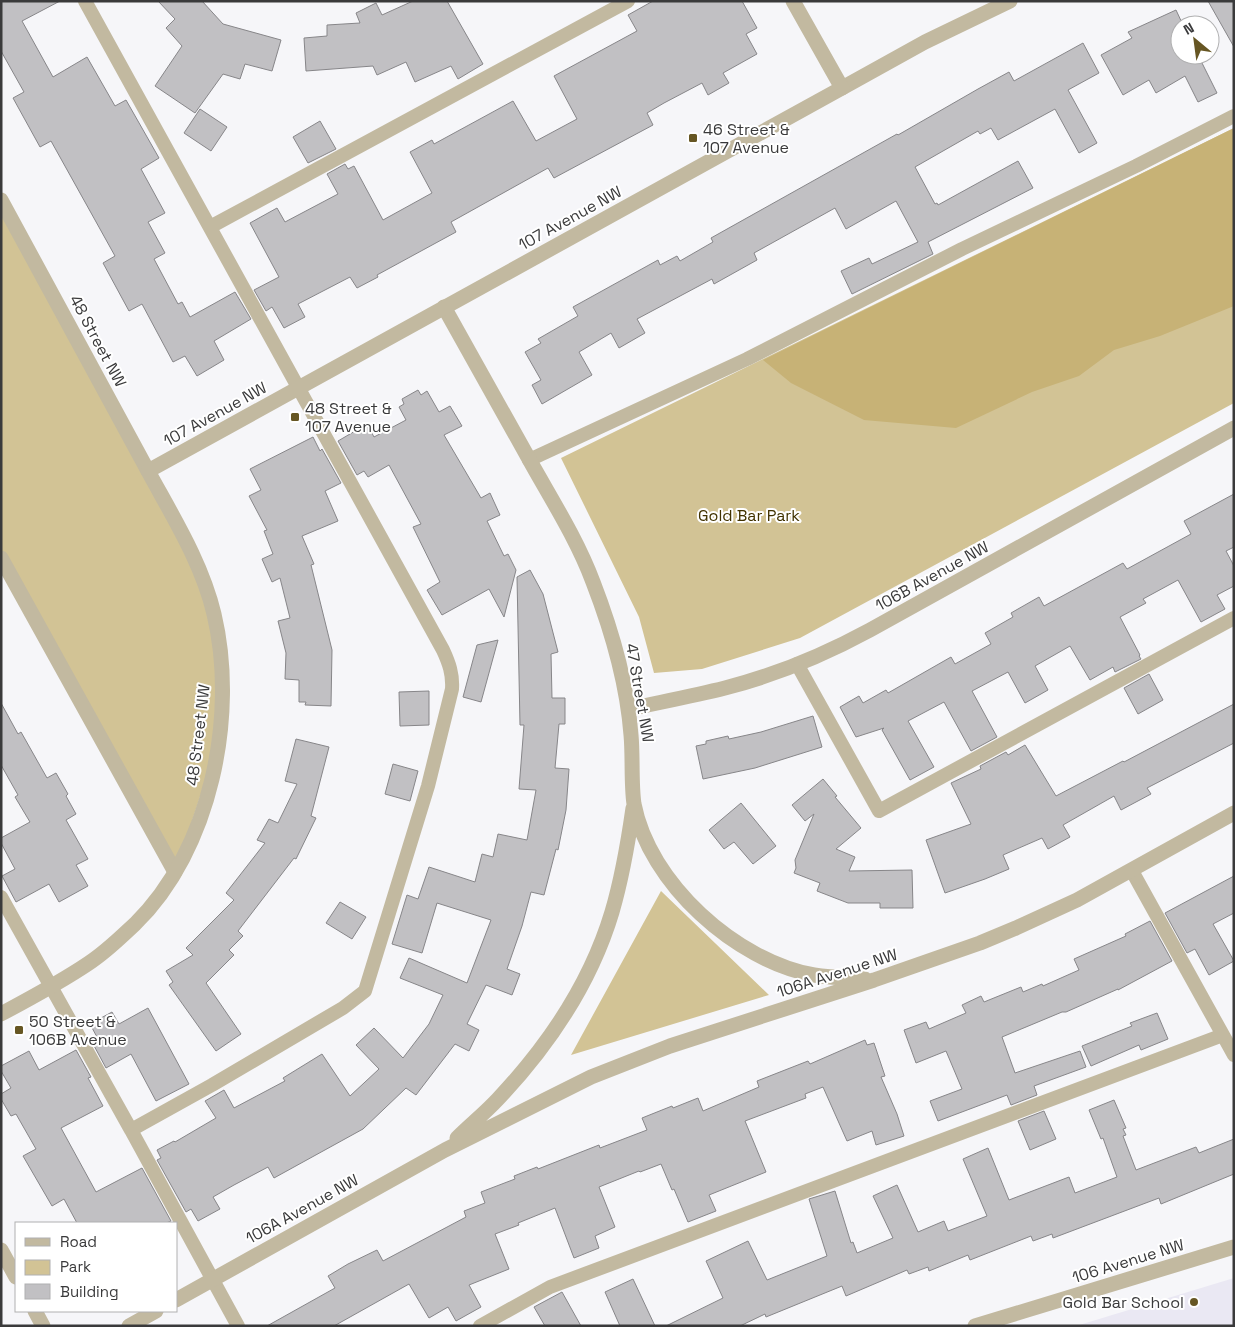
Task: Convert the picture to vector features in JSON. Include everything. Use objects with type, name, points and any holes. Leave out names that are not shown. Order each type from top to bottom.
[{"type":"street","points":[[793,1],[842,88]]},
{"type":"street","name":"107 Avenue NW","points":[[148,471],[989,5],[1010,1]]},
{"type":"street","name":"48 Street NW","points":[[1,200],[184,536],[205,584],[214,614],[223,676],[222,710],[214,775],[206,805],[192,840],[176,872]]},
{"type":"street","name":"47 Street NW","points":[[444,307],[569,531],[592,580],[612,634],[628,710],[633,760],[634,802],[645,835],[660,865],[696,910],[727,937],[762,958],[815,975],[874,980]]},
{"type":"street","name":"106B Avenue NW","points":[[628,710],[726,687],[797,664],[846,643],[1234,428]]},
{"type":"street","points":[[1,558],[176,872],[137,922],[91,962],[51,987],[1,1014]]},
{"type":"street","name":"106A Avenue NW","points":[[445,1150],[497,1100],[526,1068],[570,1006],[588,972],[612,912],[628,841],[634,802]]},
{"type":"street","name":"106A Avenue NW","points":[[178,1299],[445,1150],[556,1093],[624,1063],[670,1046],[874,980],[980,943],[1077,900],[1234,814]]},
{"type":"street","name":"106 Avenue NW","points":[[975,1326],[1234,1247]]},
{"type":"street","points":[[1,1250],[15,1275]]},
{"type":"street","points":[[36,1312],[43,1326]]},
{"type":"street","points":[[129,1326],[154,1312]]},
{"type":"lane","points":[[85,1],[443,650],[453,678],[452,689],[428,786],[365,991],[343,1008],[131,1130]]},
{"type":"lane","points":[[210,227],[628,1]]},
{"type":"lane","points":[[529,460],[747,359],[962,249],[1128,170],[1234,116]]},
{"type":"lane","points":[[797,664],[879,811],[1234,618]]},
{"type":"lane","points":[[1132,871],[1234,1055]]},
{"type":"lane","points":[[1,898],[238,1326]]},
{"type":"lane","points":[[480,1326],[550,1287],[1223,1035]]},
{"type":"shaded area","points":[[1234,128],[1234,306],[1160,336],[1114,350],[1079,376],[1032,392],[956,428],[864,420],[791,383],[763,360]]},
{"type":"shaded area","name":"Gold Bar School","points":[[1234,1278],[1234,1326],[1076,1326]]},
{"type":"green space","name":"Gold Bar Park","points":[[1234,128],[1234,403],[800,638],[702,669],[654,673],[639,617],[561,458]]},
{"type":"green space","points":[[1,200],[184,536],[214,614],[218,743],[175,872],[1,558]]},
{"type":"green space","points":[[661,891],[769,995],[571,1055]]},
{"type":"building","points":[[1,1],[60,1],[22,21],[53,77],[87,57],[115,106],[126,100],[159,158],[141,169],[165,213],[148,222],[165,253],[154,259],[178,304],[182,302],[190,317],[235,292],[251,319],[214,341],[224,360],[197,376],[185,356],[173,362],[142,304],[129,311],[103,263],[115,256],[51,141],[40,147],[13,98],[24,92],[1,51]]},
{"type":"building","points":[[158,1],[202,1],[223,24],[281,40],[272,71],[245,64],[240,79],[223,74],[195,113],[155,86],[182,46],[166,28],[175,19]]},
{"type":"building","points":[[413,1],[447,1],[483,64],[458,79],[451,66],[415,82],[406,62],[377,75],[373,66],[306,71],[304,38],[327,36],[327,25],[360,23],[356,13],[376,3],[382,15]]},
{"type":"building","points":[[653,1],[742,1],[757,28],[746,34],[757,54],[723,73],[729,83],[708,95],[702,83],[664,103],[647,113],[653,125],[554,178],[548,168],[451,222],[456,232],[377,275],[378,277],[357,288],[350,277],[298,304],[305,317],[284,328],[272,307],[266,311],[254,290],[279,277],[250,223],[277,208],[285,222],[338,194],[327,174],[345,164],[348,169],[354,166],[383,220],[432,193],[410,152],[432,140],[434,144],[513,101],[536,141],[577,119],[554,76],[637,31],[628,15]]},
{"type":"building","points":[[1208,1],[1234,1],[1234,47],[1220,22],[1220,15],[1216,15]]},
{"type":"building","points":[[1176,10],[1178,15],[1170,15],[1170,65],[1203,65],[1217,93],[1198,102],[1185,76],[1156,93],[1149,80],[1123,95],[1101,55],[1132,38],[1128,32]]},
{"type":"building","points":[[1083,43],[1099,73],[1068,90],[1097,143],[1079,153],[1055,109],[998,140],[991,128],[980,134],[978,131],[915,167],[935,204],[937,203],[938,205],[1018,161],[1033,188],[928,242],[933,254],[852,294],[841,271],[869,258],[872,264],[918,242],[896,201],[846,229],[835,208],[754,253],[757,260],[714,284],[712,279],[637,319],[645,333],[619,348],[611,333],[579,352],[592,375],[542,404],[532,385],[541,380],[525,352],[541,343],[538,339],[578,316],[573,307],[658,260],[660,265],[677,256],[680,261],[713,242],[711,238],[1009,72],[1014,81]]},
{"type":"building","points":[[200,109],[227,127],[211,151],[184,133]]},
{"type":"building","points":[[320,121],[336,149],[308,163],[293,137]]},
{"type":"building","points":[[418,390],[421,395],[427,391],[439,412],[450,406],[462,426],[444,435],[481,498],[490,493],[500,515],[487,521],[504,556],[508,554],[516,570],[504,617],[489,589],[442,615],[427,590],[440,582],[413,527],[421,524],[389,465],[368,477],[364,471],[357,475],[338,441],[367,424],[374,437],[406,420],[399,407],[404,404],[402,399]]},
{"type":"building","points":[[313,437],[341,483],[325,491],[338,521],[302,536],[314,564],[311,565],[332,650],[331,706],[305,705],[306,702],[299,702],[299,680],[285,679],[286,653],[278,621],[290,618],[280,578],[272,582],[262,559],[273,554],[264,531],[267,530],[249,496],[261,490],[250,469]]},
{"type":"building","points":[[1234,494],[1234,547],[1226,551],[1234,566],[1234,586],[1217,595],[1225,609],[1201,622],[1178,580],[1143,599],[1146,603],[1120,617],[1141,659],[1115,672],[1113,667],[1090,680],[1070,646],[1035,666],[1048,690],[1025,703],[1008,672],[972,691],[997,737],[971,751],[944,702],[908,721],[934,767],[910,780],[882,730],[884,728],[856,737],[840,707],[859,696],[863,703],[886,690],[888,693],[951,657],[955,664],[991,644],[985,633],[1013,617],[1011,613],[1039,597],[1044,606],[1123,563],[1127,569],[1191,534],[1184,521]]},
{"type":"building","points":[[530,570],[543,594],[558,652],[551,654],[552,698],[565,698],[565,724],[559,724],[555,768],[569,769],[566,810],[558,850],[556,849],[544,895],[531,892],[522,926],[507,969],[520,974],[512,995],[486,985],[467,1024],[479,1030],[469,1051],[455,1044],[416,1095],[406,1088],[363,1129],[274,1178],[268,1167],[213,1197],[220,1209],[198,1221],[191,1209],[186,1212],[157,1160],[161,1158],[157,1150],[175,1142],[216,1118],[205,1101],[224,1090],[234,1108],[285,1081],[283,1078],[322,1054],[350,1096],[379,1069],[356,1045],[374,1028],[403,1058],[429,1024],[443,995],[400,978],[409,958],[467,983],[491,920],[437,903],[422,953],[392,944],[407,895],[418,899],[429,867],[475,882],[482,854],[493,857],[498,834],[527,840],[536,790],[519,789],[524,725],[520,725],[517,577]]},
{"type":"building","points":[[498,640],[481,702],[463,697],[477,645]]},
{"type":"building","points":[[1149,674],[1163,700],[1138,714],[1124,688]]},
{"type":"building","points":[[429,691],[429,725],[400,726],[399,692]]},
{"type":"building","points":[[1,703],[18,734],[21,732],[47,778],[56,773],[68,794],[66,796],[76,814],[66,820],[88,859],[76,865],[88,886],[59,902],[49,884],[16,902],[2,876],[15,869],[1,843],[1,838],[30,822],[15,797],[18,795],[1,765]]},
{"type":"building","points":[[1234,704],[1234,743],[1147,788],[1151,794],[1121,810],[1114,796],[1063,825],[1070,837],[1048,849],[1042,838],[1003,855],[1009,869],[945,893],[926,840],[971,824],[951,783],[981,769],[980,766],[1006,752],[1008,755],[1025,745],[1056,796]]},
{"type":"building","points":[[813,716],[822,747],[755,768],[703,779],[696,746],[706,744],[706,741],[728,736],[729,739],[761,732]]},
{"type":"building","points":[[296,739],[329,747],[311,816],[316,818],[296,859],[294,858],[238,931],[243,936],[229,950],[234,955],[206,983],[241,1034],[216,1051],[169,985],[173,982],[166,971],[193,955],[186,948],[234,900],[226,893],[265,843],[257,840],[269,819],[278,823],[297,784],[285,781]]},
{"type":"building","points":[[393,764],[418,771],[410,801],[385,794]]},
{"type":"building","points":[[823,779],[837,796],[835,797],[861,828],[836,849],[855,857],[849,871],[912,870],[913,908],[880,908],[880,903],[848,903],[817,891],[820,883],[794,873],[796,868],[795,860],[814,814],[805,821],[792,805]]},
{"type":"building","points":[[741,803],[776,846],[753,864],[734,842],[724,849],[709,830]]},
{"type":"building","points":[[1234,876],[1234,913],[1213,924],[1234,961],[1209,975],[1195,949],[1187,953],[1165,913]]},
{"type":"building","points":[[340,902],[366,917],[352,939],[326,923]]},
{"type":"building","points":[[1150,921],[1172,961],[1118,990],[1002,1037],[1015,1073],[1080,1051],[1086,1067],[1034,1086],[1037,1095],[1011,1105],[1007,1095],[938,1121],[930,1101],[962,1089],[946,1051],[916,1063],[904,1030],[926,1022],[929,1029],[966,1013],[962,1005],[981,996],[984,1002],[1021,987],[1023,992],[1042,984],[1043,986],[1079,970],[1074,959],[1126,936],[1125,934]]},
{"type":"building","points":[[148,1008],[189,1084],[156,1101],[131,1054],[106,1068],[92,1042],[98,1039],[90,1024],[112,1012],[119,1024]]},
{"type":"building","points":[[1157,1013],[1168,1039],[1141,1050],[1139,1045],[1091,1066],[1082,1046],[1132,1026],[1130,1023]]},
{"type":"building","points":[[865,1040],[867,1045],[874,1043],[885,1076],[881,1077],[904,1136],[876,1145],[872,1131],[847,1141],[823,1087],[805,1094],[806,1098],[745,1121],[766,1172],[709,1195],[716,1211],[688,1222],[661,1164],[599,1187],[615,1227],[595,1236],[599,1248],[574,1258],[555,1208],[495,1234],[509,1269],[469,1285],[481,1307],[456,1321],[448,1307],[429,1318],[409,1284],[334,1326],[267,1326],[335,1288],[328,1276],[377,1250],[383,1261],[466,1217],[464,1211],[485,1203],[481,1192],[515,1179],[514,1176],[537,1167],[538,1169],[599,1145],[600,1148],[647,1130],[642,1118],[672,1106],[673,1108],[698,1098],[703,1111],[759,1087],[757,1081],[808,1061],[810,1064]]},
{"type":"building","points":[[76,1050],[91,1077],[88,1078],[103,1106],[61,1128],[96,1192],[142,1168],[171,1221],[76,1222],[64,1199],[52,1206],[23,1156],[36,1149],[16,1114],[11,1116],[1,1099],[1,1094],[11,1088],[1,1071],[1,1066],[29,1051],[39,1070]]},
{"type":"building","points":[[1114,1100],[1126,1128],[1123,1129],[1126,1135],[1123,1136],[1136,1170],[1196,1147],[1199,1153],[1234,1139],[1234,1174],[1161,1204],[1159,1198],[1053,1238],[1052,1234],[1033,1241],[1031,1236],[970,1260],[968,1255],[929,1271],[928,1267],[909,1274],[907,1270],[846,1296],[842,1286],[766,1317],[765,1314],[740,1326],[666,1326],[723,1298],[706,1261],[748,1241],[767,1280],[827,1256],[809,1199],[835,1191],[851,1243],[853,1242],[857,1253],[893,1238],[873,1196],[897,1185],[918,1232],[944,1221],[948,1231],[987,1216],[963,1159],[988,1148],[1009,1200],[1069,1177],[1075,1193],[1117,1177],[1103,1138],[1101,1139],[1089,1110]]},
{"type":"building","points":[[1044,1111],[1056,1139],[1030,1150],[1018,1121]]},
{"type":"building","points":[[633,1279],[655,1326],[620,1326],[605,1292]]},
{"type":"building","points":[[562,1292],[581,1326],[545,1326],[534,1307]]},
{"type":"place","name":"46 Street & 107 Avenue","points":[[693,138]]},
{"type":"place","name":"48 Street & 107 Avenue","points":[[295,417]]},
{"type":"place","name":"50 Street & 106B Avenue","points":[[19,1030]]},
{"type":"place","name":"Gold Bar School","points":[[1194,1302]]}]
